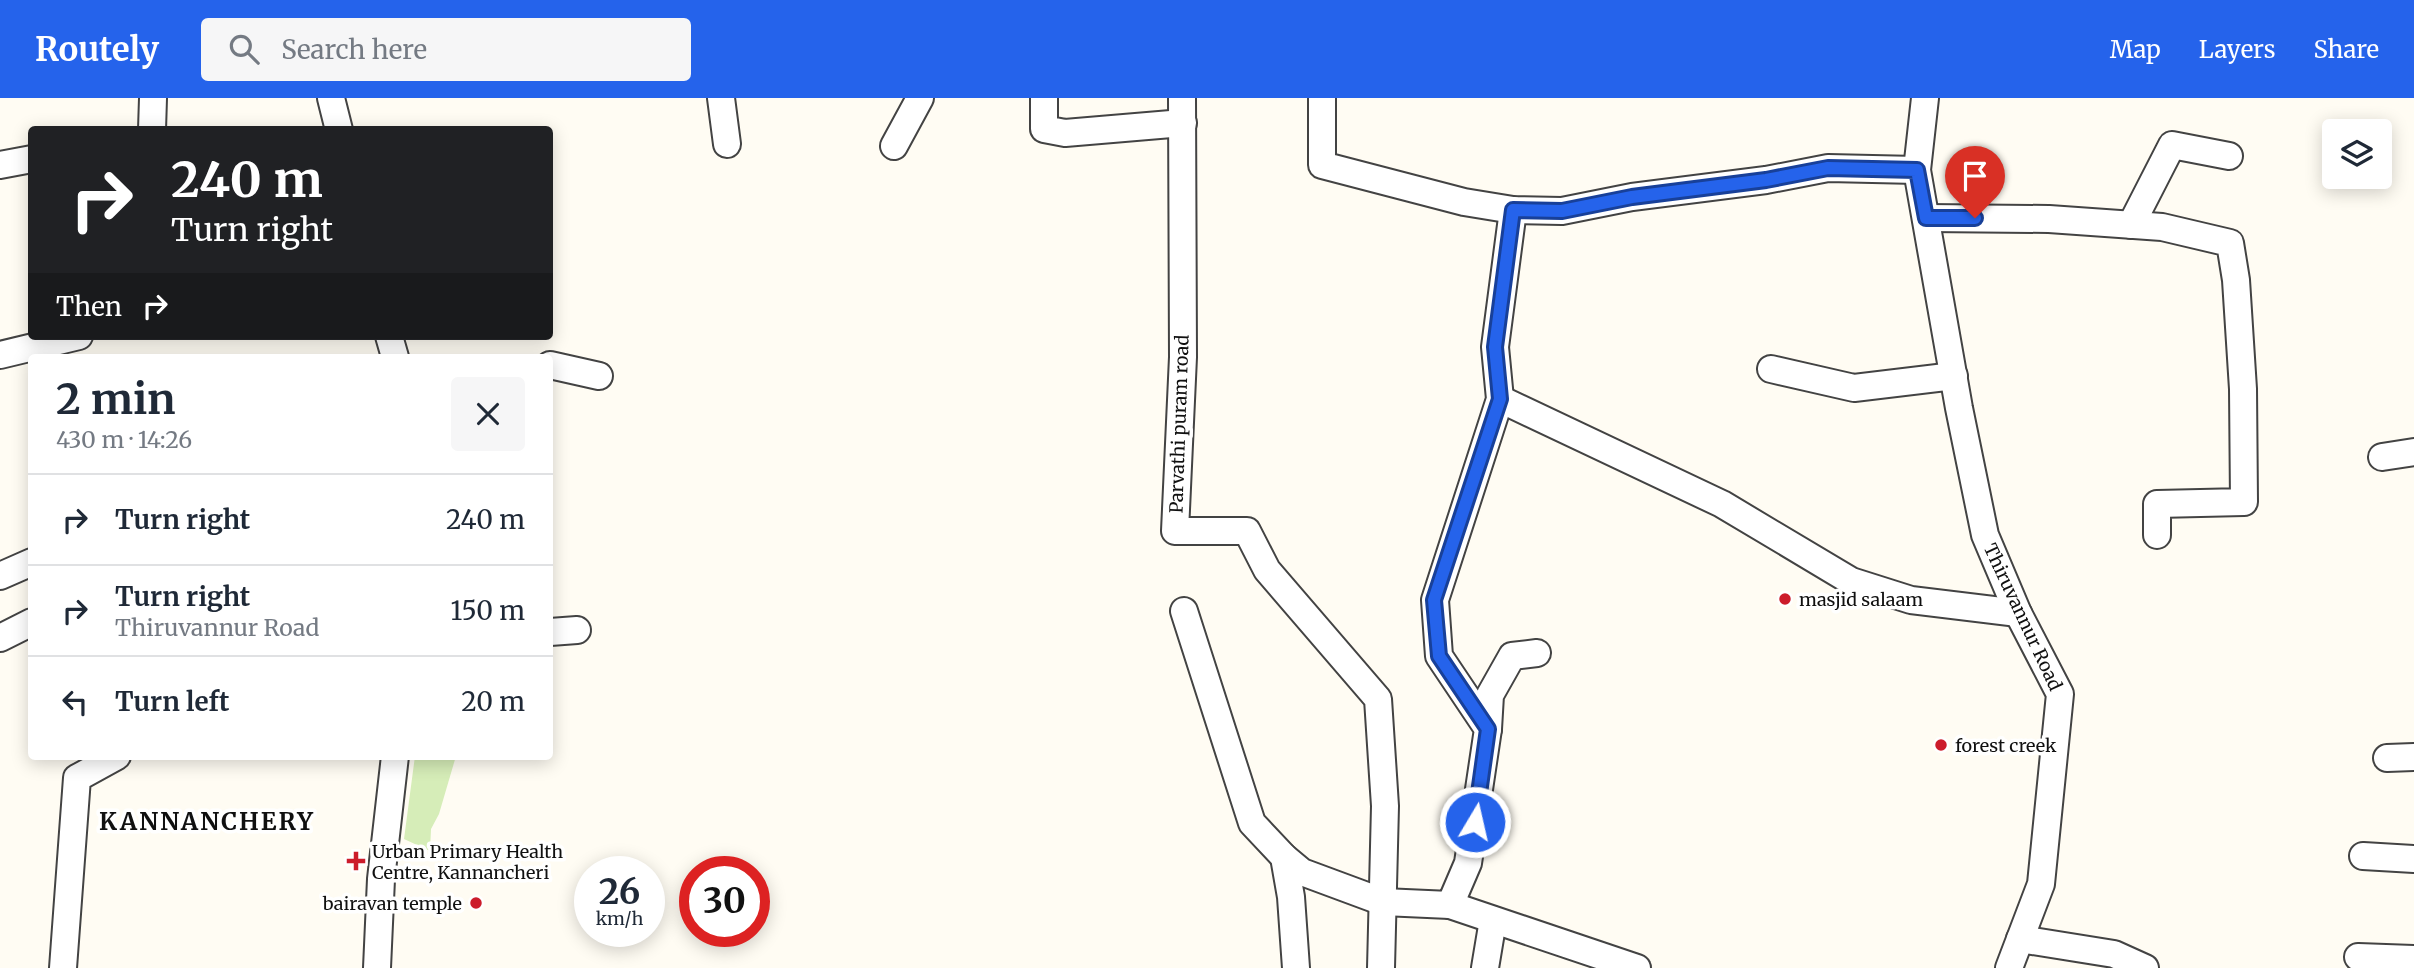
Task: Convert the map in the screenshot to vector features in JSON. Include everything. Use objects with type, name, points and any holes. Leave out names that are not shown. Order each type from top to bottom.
[{"type":"street","points":[[152,126],[153,98]]},
{"type":"street","points":[[331,98],[338,126]]},
{"type":"street","points":[[720,98],[727,144]]},
{"type":"street","points":[[894,146],[920,98]]},
{"type":"street","points":[[1044,98],[1044,129],[1065,133],[1182,110]]},
{"type":"street","points":[[1322,98],[1322,165],[1464,202],[1513,210],[1562,211],[1632,197],[1766,180],[1828,168],[1917,170]]},
{"type":"street","name":"Thiruvannur Road","points":[[1925,98],[1917,170],[1985,535],[2018,613],[2060,694],[2041,884],[2009,968]]},
{"type":"street","name":"Parvathi puram road","points":[[1182,110],[1183,356],[1175,531],[1247,531],[1267,570],[1378,699],[1385,806],[1381,968]]},
{"type":"street","points":[[2132,225],[2172,145],[2229,156]]},
{"type":"street","points":[[0,165],[28,160]]},
{"type":"street","points":[[1488,729],[1439,656],[1434,600],[1500,399],[1495,347],[1513,210]]},
{"type":"street","points":[[1926,218],[2049,219],[2162,227],[2230,243],[2236,280],[2243,389],[2244,502],[2157,504],[2157,535]]},
{"type":"street","points":[[0,355],[62,340]]},
{"type":"street","points":[[553,366],[599,376]]},
{"type":"street","points":[[1771,369],[1854,388],[1954,376]]},
{"type":"street","points":[[1500,399],[1722,504],[1851,581],[1911,600],[2018,613]]},
{"type":"street","points":[[2382,457],[2414,452]]},
{"type":"street","points":[[0,576],[28,564]]},
{"type":"street","points":[[1184,611],[1252,823],[1302,872],[1383,902],[1450,905],[1636,968]]},
{"type":"street","points":[[0,638],[28,624]]},
{"type":"street","points":[[553,632],[577,629]]},
{"type":"street","points":[[1450,905],[1468,863],[1488,729],[1490,695],[1512,656],[1537,653]]},
{"type":"street","points":[[2387,758],[2414,757]]},
{"type":"street","points":[[63,968],[77,778],[110,760]]},
{"type":"street","points":[[377,968],[381,879],[395,760]]},
{"type":"street","points":[[2362,856],[2414,859]]},
{"type":"street","points":[[1284,857],[1291,897],[1296,968]]},
{"type":"street","points":[[1485,968],[1493,920]]},
{"type":"street","points":[[2020,939],[2114,954],[2145,968]]},
{"type":"street","points":[[2358,957],[2414,959]]},
{"type":"green space","points":[[414,760],[455,760],[439,814],[431,829],[430,851],[404,839]]},
{"type":"place","name":"masjid salaam","points":[[1785,599]]},
{"type":"place","name":"forest creek","points":[[1941,745]]},
{"type":"place","name":"Urban Primary Health Centre, Kannancheri","points":[[356,861]]},
{"type":"place","name":"bairavan temple","points":[[476,903]]},
{"type":"district","name":"KANNANCHERY","points":[[207,821]]},
{"type":"route","points":[[1475,822],[1488,729],[1439,656],[1434,600],[1500,399],[1495,347],[1513,210],[1562,211],[1632,197],[1766,180],[1828,168],[1917,170],[1926,218],[1975,218]]}]
